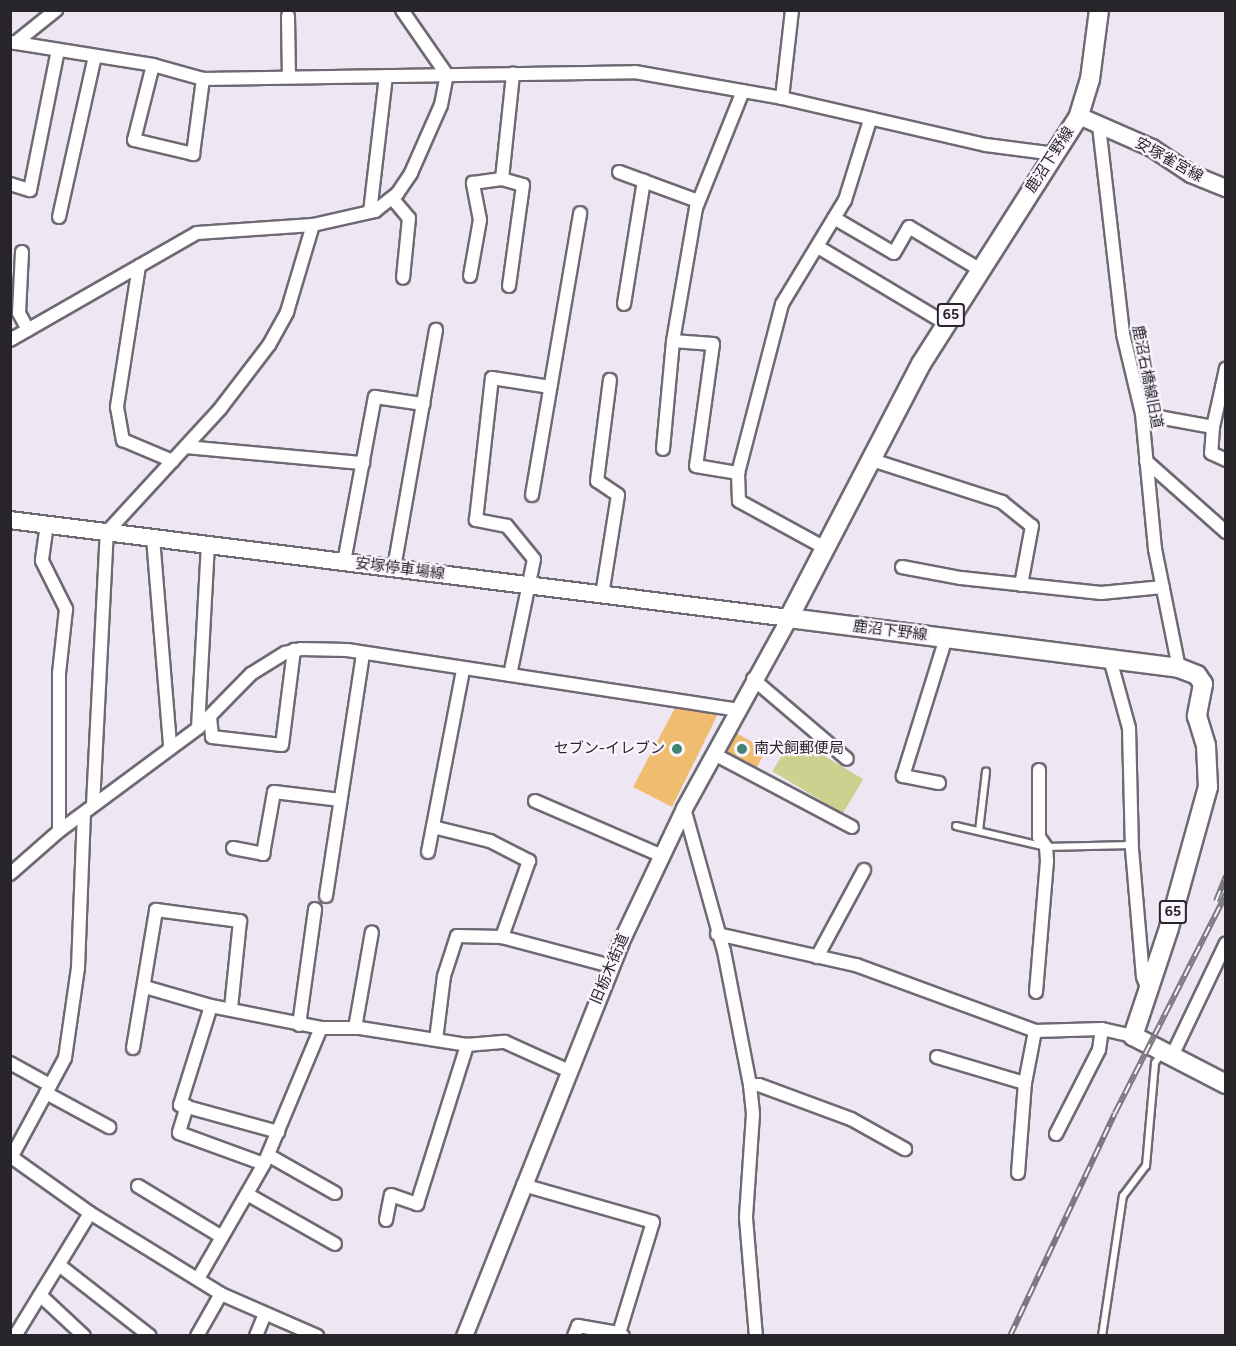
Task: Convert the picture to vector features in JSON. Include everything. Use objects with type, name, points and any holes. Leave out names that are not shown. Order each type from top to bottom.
[{"type":"main road","name":"鹿沼下野線","points":[[1099,10],[1090,80],[1080,116],[945,323],[869,459],[789,618],[1179,668],[1197,675],[1203,684],[1197,716],[1206,746],[1208,787],[1149,993],[1133,1036]]},
{"type":"main road","name":"安塚雀宮線","points":[[1080,116],[1152,148],[1191,174],[1226,188]]},
{"type":"main road","name":"安塚停車場線","points":[[10,520],[789,618]]},
{"type":"main road","points":[[1133,1036],[1226,1084]]},
{"type":"street","points":[[13,43],[56,10]]},
{"type":"street","points":[[10,340],[197,233],[313,225],[370,212],[392,198],[411,173],[441,105],[447,75],[402,10]]},
{"type":"street","points":[[782,98],[792,10]]},
{"type":"street","points":[[288,16],[289,77]]},
{"type":"street","points":[[13,43],[153,65],[202,79],[635,72],[782,98],[986,145],[1055,153]]},
{"type":"street","points":[[10,184],[30,190],[58,50]]},
{"type":"street","points":[[59,217],[95,56]]},
{"type":"street","points":[[153,65],[134,140],[193,154],[202,79]]},
{"type":"street","points":[[502,179],[513,74]]},
{"type":"street","points":[[370,212],[386,76]]},
{"type":"street","points":[[663,449],[673,341],[698,201],[743,91]]},
{"type":"street","points":[[824,547],[739,501],[738,473],[782,304],[845,200],[870,120]]},
{"type":"street","name":"鹿沼石橋線旧道","points":[[1100,126],[1123,334],[1142,414],[1163,586],[1179,668]]},
{"type":"street","points":[[619,172],[698,201]]},
{"type":"street","points":[[470,276],[480,220],[473,183],[502,179],[523,185],[509,286]]},
{"type":"street","points":[[624,304],[644,181]]},
{"type":"street","points":[[392,198],[409,218],[403,278]]},
{"type":"street","points":[[532,495],[580,213]]},
{"type":"street","points":[[834,218],[894,253],[909,227],[980,269]]},
{"type":"street","points":[[313,225],[287,312],[269,345],[186,447],[107,532],[78,968],[65,1058],[11,1156],[90,1212],[199,1277],[221,1294],[317,1335]]},
{"type":"street","points":[[818,247],[945,323]]},
{"type":"street","points":[[22,252],[19,313],[28,330]]},
{"type":"street","points":[[139,266],[117,407],[123,440],[173,461]]},
{"type":"street","points":[[394,568],[436,330]]},
{"type":"street","points":[[673,341],[713,344],[696,466],[738,473]]},
{"type":"street","points":[[1226,368],[1224,387],[1213,427],[1211,453],[1226,460]]},
{"type":"street","points":[[510,675],[524,602],[531,586],[534,560],[507,526],[476,520],[492,378],[550,387]]},
{"type":"street","points":[[602,595],[618,495],[597,481],[610,380]]},
{"type":"street","points":[[344,562],[375,397],[423,404]]},
{"type":"street","points":[[1142,414],[1213,427]]},
{"type":"street","points":[[186,447],[363,464]]},
{"type":"street","points":[[869,459],[1002,502],[1032,526],[1021,585]]},
{"type":"street","points":[[1146,461],[1226,532]]},
{"type":"street","points":[[47,524],[42,561],[66,609],[59,673],[59,831]]},
{"type":"street","points":[[153,538],[170,747]]},
{"type":"street","points":[[198,728],[208,545]]},
{"type":"street","points":[[902,567],[1021,585],[1101,593],[1163,586]]},
{"type":"street","name":"旧栃木街道","points":[[464,1335],[567,1070],[611,966],[684,808],[789,618]]},
{"type":"street","points":[[939,783],[903,776],[946,638]]},
{"type":"street","points":[[10,874],[59,831],[198,728],[251,674],[294,650],[324,648],[737,710]]},
{"type":"street","points":[[210,717],[212,737],[282,746],[294,650]]},
{"type":"street","points":[[326,896],[363,655]]},
{"type":"street","points":[[1110,659],[1130,728],[1132,845],[1143,977],[1149,993]]},
{"type":"street","points":[[428,852],[463,670]]},
{"type":"street","points":[[753,680],[847,759]]},
{"type":"street","points":[[714,754],[852,827]]},
{"type":"street","points":[[1036,992],[1046,847],[1039,837],[1039,770]]},
{"type":"street","points":[[233,848],[263,854],[274,792],[341,800]]},
{"type":"street","points":[[535,801],[662,855]]},
{"type":"street","points":[[684,808],[708,888],[717,934],[724,951],[750,1085],[753,1114],[746,1218],[756,1335]]},
{"type":"street","points":[[433,827],[490,840],[529,861],[502,937]]},
{"type":"street","points":[[817,957],[864,870]]},
{"type":"street","points":[[299,1025],[315,909]]},
{"type":"street","points":[[133,1048],[145,987],[156,910],[240,921],[231,1008]]},
{"type":"street","points":[[355,1028],[372,932]]},
{"type":"street","points":[[717,934],[856,965],[1035,1031],[1102,1029],[1133,1036]]},
{"type":"street","points":[[436,1040],[444,976],[458,936],[502,937],[611,966]]},
{"type":"street","points":[[1166,1055],[1226,944]]},
{"type":"street","points":[[145,987],[211,1006],[231,1008],[299,1025],[321,1028],[355,1028],[467,1045],[505,1042],[567,1070]]},
{"type":"street","points":[[211,1006],[180,1106],[278,1132]]},
{"type":"street","points":[[199,1277],[266,1160],[321,1028]]},
{"type":"street","points":[[1056,1134],[1099,1050],[1102,1029]]},
{"type":"street","points":[[1018,1173],[1025,1083],[1035,1031]]},
{"type":"street","points":[[386,1220],[391,1195],[417,1204],[467,1045]]},
{"type":"street","points":[[937,1056],[1025,1083]]},
{"type":"street","points":[[10,1063],[109,1127]]},
{"type":"street","points":[[750,1085],[759,1085],[851,1119],[905,1149]]},
{"type":"street","points":[[187,1106],[179,1133],[266,1160],[335,1193]]},
{"type":"street","points":[[522,1185],[653,1222],[621,1334],[578,1326],[574,1335]]},
{"type":"street","points":[[138,1186],[222,1237]]},
{"type":"street","points":[[247,1194],[335,1244]]},
{"type":"street","points":[[15,1335],[90,1212]]},
{"type":"street","points":[[59,1265],[150,1335]]},
{"type":"street","points":[[197,1335],[221,1294]]},
{"type":"street","points":[[40,1295],[84,1335]]},
{"type":"street","points":[[256,1335],[264,1314]]},
{"type":"lane","points":[[979,831],[986,771]]},
{"type":"lane","points":[[956,826],[1046,847],[1132,845]]},
{"type":"lane","points":[[1102,1335],[1123,1196],[1146,1166],[1155,1063],[1166,1055]]},
{"type":"green space","points":[[793,737],[863,779],[843,814],[772,771]]},
{"type":"building","name":"セブン-イレブン","points":[[677,704],[720,710],[672,807],[633,787]]},
{"type":"building","name":"南犬飼郵便局","points":[[727,728],[766,750],[756,769],[716,747]]},
{"type":"railway","points":[[1216,901],[1226,876]]},
{"type":"railway","points":[[1010,1336],[1115,1113],[1226,894]]},
{"type":"place","name":"セブン-イレブン","points":[[677,749]]},
{"type":"place","name":"南犬飼郵便局","points":[[742,749]]}]
